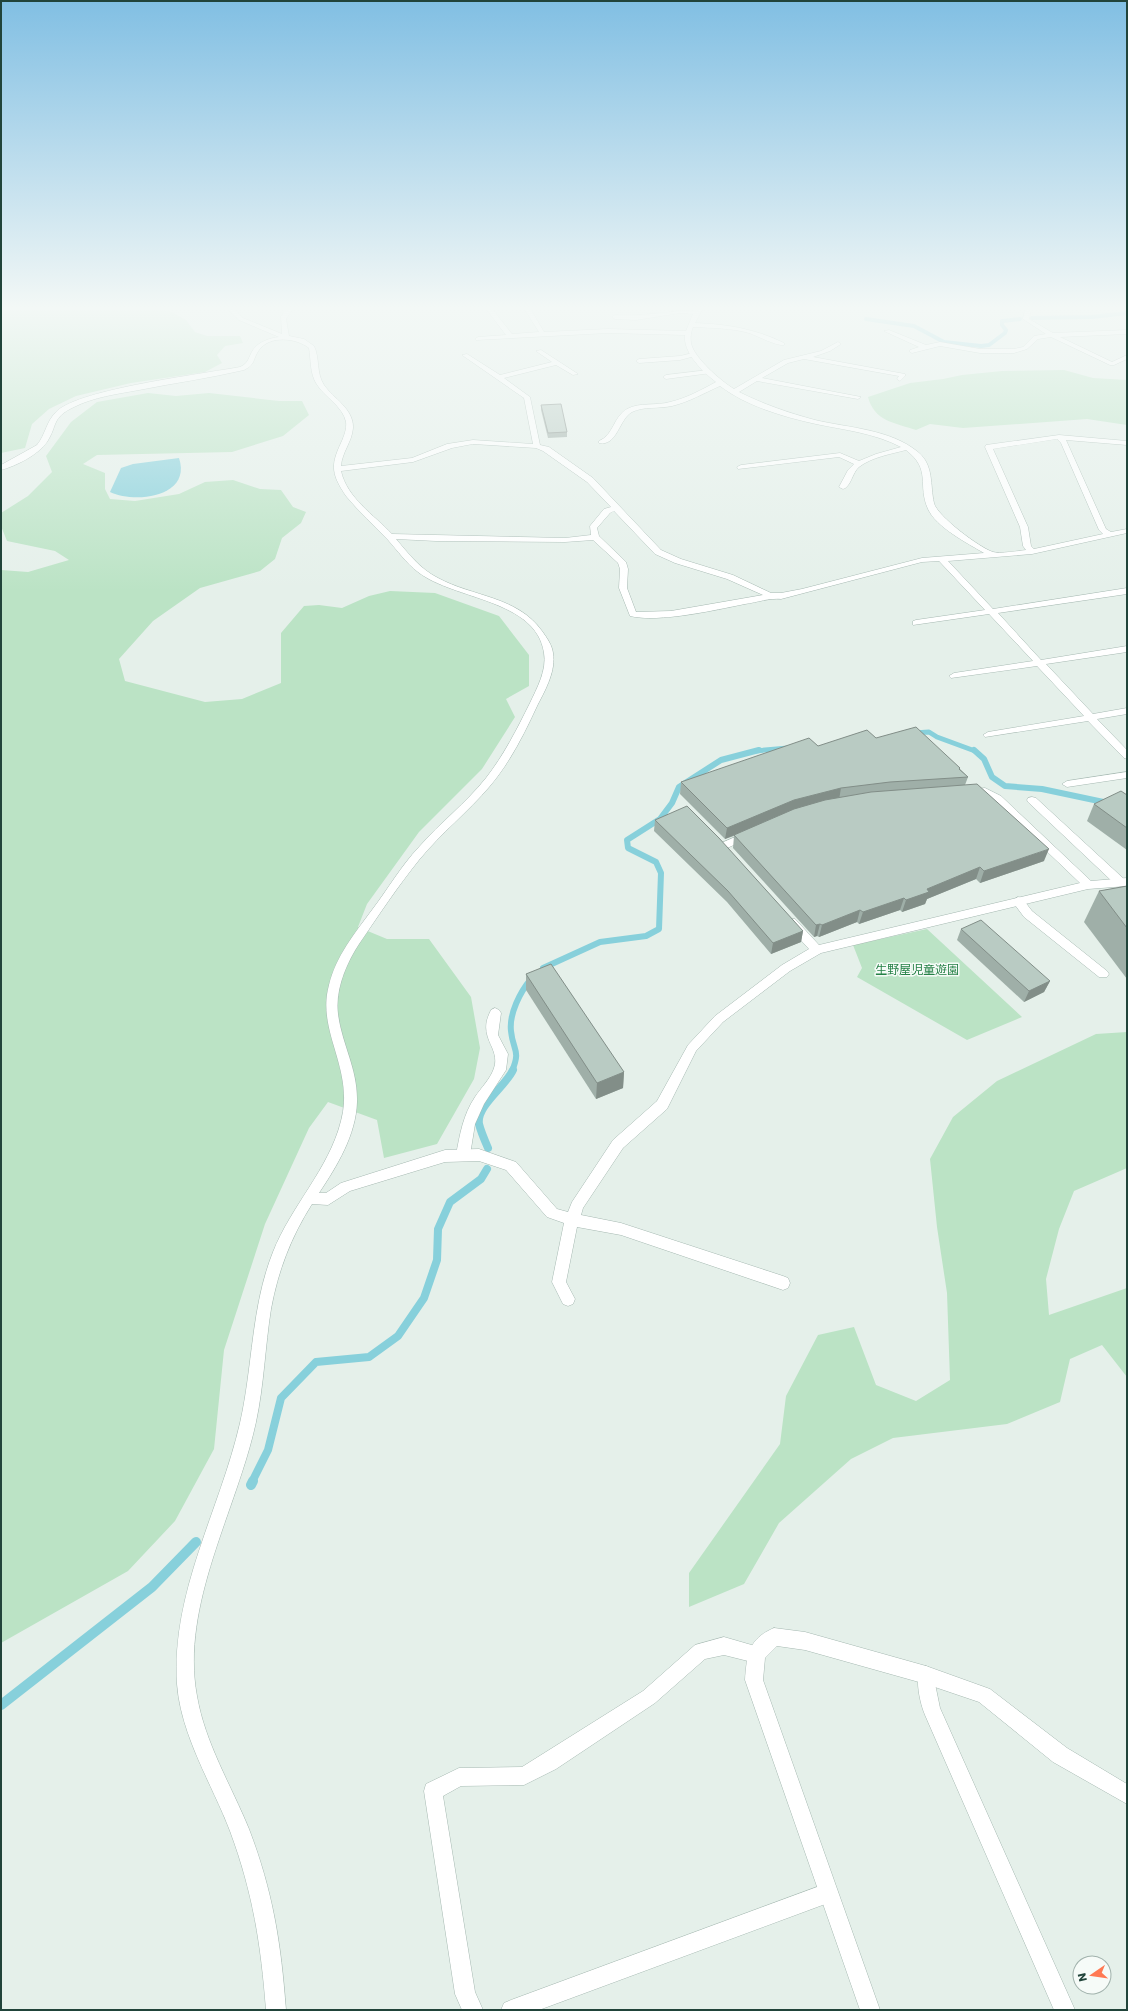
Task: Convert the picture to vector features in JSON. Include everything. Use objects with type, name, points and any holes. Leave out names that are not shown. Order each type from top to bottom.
[{"type":"street","points":[[1,468],[30,454],[40,447],[45,440],[51,422],[60,412],[76,404]]},
{"type":"street","points":[[276,2010],[270,1933],[255,1874],[227,1800],[197,1730],[186,1682],[188,1629],[201,1573],[233,1480],[248,1421],[257,1373],[259,1335],[273,1272],[293,1222],[338,1152],[349,1116],[351,1091],[346,1059],[332,1019],[332,999],[339,971],[353,944],[415,858],[486,785],[501,766],[522,728],[546,676],[550,658],[546,643],[535,624],[523,614],[507,605],[452,588],[430,578],[418,569],[389,537],[361,510],[338,477],[337,459],[349,430],[349,422],[337,404]]},
{"type":"street","points":[[528,404],[537,446]]},
{"type":"street","points":[[601,442],[608,440],[627,412],[635,408],[672,404]]},
{"type":"street","points":[[762,404],[792,416],[854,429],[908,448],[918,455],[925,466],[932,509],[937,516],[967,540],[992,556]]},
{"type":"street","points":[[1059,437],[1064,442],[1104,530],[1110,535]]},
{"type":"street","points":[[1032,552],[1027,546],[1024,527],[989,446],[1059,437],[1127,443]]},
{"type":"street","points":[[337,470],[413,460],[450,446],[473,442],[537,446],[546,449],[590,480],[645,540],[658,552],[678,561],[730,577],[769,595],[781,596],[802,592],[922,560],[1032,552],[1127,531]]},
{"type":"street","points":[[843,486],[853,469],[859,464],[880,455],[908,448]]},
{"type":"street","points":[[741,467],[840,454],[859,464]]},
{"type":"street","points":[[616,508],[607,511],[597,520],[592,528],[595,537],[622,562],[624,569],[623,588],[633,614],[653,617],[677,614],[725,607],[764,598],[769,595]]},
{"type":"street","points":[[389,537],[402,536],[436,539],[542,540],[595,537]]},
{"type":"street","points":[[942,558],[990,612],[1127,756]]},
{"type":"street","points":[[916,623],[1127,591]]},
{"type":"street","points":[[954,676],[1127,649]]},
{"type":"street","points":[[988,735],[1127,711]]},
{"type":"street","points":[[1067,784],[1127,775]]},
{"type":"street","points":[[963,792],[986,791],[997,798],[1088,885]]},
{"type":"street","points":[[1032,800],[1123,882]]},
{"type":"street","points":[[733,857],[720,843],[759,830]]},
{"type":"street","points":[[568,1299],[559,1282],[572,1220],[577,1206],[618,1144],[662,1105],[692,1048],[719,1019],[764,983],[786,968],[818,950],[842,943],[1088,885],[1123,882]]},
{"type":"street","points":[[1018,902],[1028,914],[1103,974]]},
{"type":"street","points":[[786,916],[818,950]]},
{"type":"street","points":[[463,1155],[468,1124],[479,1101],[500,1070],[502,1054],[492,1041],[491,1026],[495,1013]]},
{"type":"street","points":[[309,1198],[328,1199],[346,1187],[445,1156],[479,1155],[511,1166],[552,1213],[572,1220],[621,1229],[783,1283]]},
{"type":"street","points":[[870,2010],[754,1680],[756,1654],[774,1637],[805,1641],[926,1675],[984,1695],[1060,1755],[1127,1795]]},
{"type":"street","points":[[473,2010],[465,1994],[433,1791],[459,1777],[524,1776],[549,1762],[649,1697],[702,1651],[724,1646],[756,1654]]},
{"type":"street","points":[[926,1675],[931,1709],[1065,2010]]},
{"type":"street","points":[[511,2010],[828,1893]]},
{"type":"green space","points":[[1,404],[60,404],[49,409],[32,424],[25,448],[1,453]]},
{"type":"green space","points":[[95,404],[303,404],[309,415],[283,436],[232,452],[97,455],[83,464],[105,473],[105,489],[110,499],[135,501],[179,494],[205,482],[233,480],[260,489],[281,490],[293,507],[306,512],[301,523],[282,538],[275,559],[260,571],[200,588],[153,621],[119,659],[125,681],[205,702],[242,699],[281,683],[281,633],[304,606],[319,605],[342,608],[369,596],[390,591],[435,593],[499,616],[529,655],[529,686],[506,699],[515,717],[482,769],[419,832],[367,904],[358,927],[387,939],[429,939],[471,997],[480,1048],[474,1079],[437,1144],[384,1158],[377,1120],[328,1102],[309,1128],[265,1224],[224,1350],[214,1449],[175,1521],[128,1571],[1,1643],[1,570],[28,572],[69,560],[55,551],[7,541],[1,526],[1,513],[28,496],[52,472],[46,456],[71,422]]},
{"type":"green space","points":[[871,404],[1127,404],[1127,425],[1087,419],[963,428],[930,424],[916,430],[886,420],[875,411]]},
{"type":"green space","name":"生野屋児童遊園","points":[[927,929],[1022,1017],[967,1040],[857,977],[862,968],[853,945]]},
{"type":"green space","points":[[1127,1032],[1127,1168],[1074,1191],[1059,1229],[1046,1279],[1049,1315],[1127,1288],[1127,1377],[1102,1345],[1070,1359],[1060,1402],[1007,1424],[893,1438],[851,1459],[779,1523],[744,1584],[689,1607],[689,1573],[780,1444],[786,1396],[818,1335],[854,1327],[876,1385],[916,1401],[950,1380],[947,1293],[937,1227],[930,1159],[953,1117],[997,1081],[1096,1034]]},
{"type":"water","points":[[179,458],[181,471],[177,481],[169,489],[159,494],[146,497],[133,497],[121,496],[110,492],[121,468],[133,464]]},
{"type":"building","points":[[561,404],[567,432],[548,433],[541,405]]},
{"type":"building","points":[[916,727],[968,777],[890,782],[841,788],[794,800],[727,828],[681,782],[809,738],[818,746],[867,730],[876,738]]},
{"type":"building","points":[[977,784],[1049,849],[984,871],[980,867],[927,889],[929,892],[906,900],[904,898],[863,912],[860,910],[822,925],[816,925],[734,835],[794,809],[825,800],[871,792]]},
{"type":"building","points":[[1121,791],[1127,795],[1127,828],[1094,804]]},
{"type":"building","points":[[687,806],[719,838],[803,931],[773,943],[728,891],[655,820]]},
{"type":"building","points":[[1127,886],[1127,928],[1099,891]]},
{"type":"building","points":[[981,920],[1050,981],[1029,991],[961,929]]},
{"type":"building","points":[[551,964],[624,1072],[597,1083],[526,974]]},
{"type":"waterway","points":[[914,733],[929,732],[937,737],[975,751]]},
{"type":"waterway","points":[[755,751],[788,748]]},
{"type":"waterway","points":[[974,750],[984,759],[992,777],[1005,786],[1042,789],[1127,807]]},
{"type":"waterway","points":[[543,968],[600,942],[646,936],[659,929],[661,873],[656,862],[628,848],[627,840],[660,819],[672,803],[679,787],[721,760],[755,751]]},
{"type":"waterway","points":[[512,1071],[516,1059],[516,1051],[511,1031],[512,1018],[519,997],[531,979]]},
{"type":"waterway","points":[[488,1148],[479,1124],[479,1117],[487,1103],[513,1070]]},
{"type":"waterway","points":[[252,1482],[268,1450],[281,1398],[316,1362],[369,1357],[398,1336],[424,1298],[437,1260],[438,1229],[450,1202],[481,1179],[487,1169]]},
{"type":"waterway","points":[[251,1485],[253,1481]]},
{"type":"waterway","points":[[1,1705],[152,1587],[196,1542]]}]
